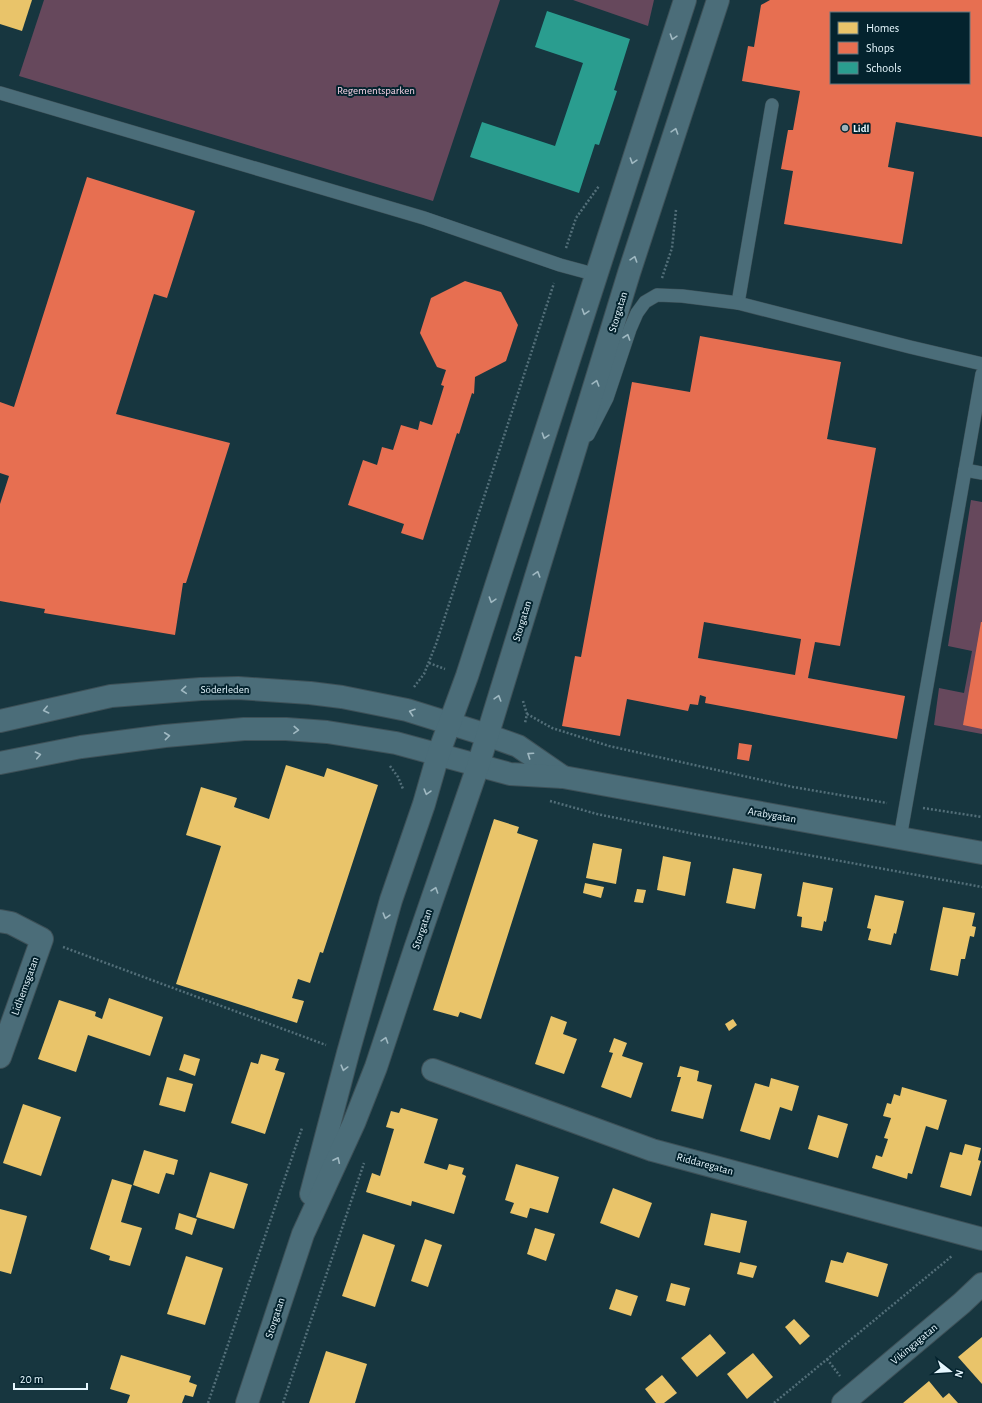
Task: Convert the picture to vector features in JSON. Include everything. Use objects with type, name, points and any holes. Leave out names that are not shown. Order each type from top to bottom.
[{"type":"main road","name":"Storgatan","points":[[303,1234],[314,1178],[389,908],[424,804],[438,755],[469,669],[685,0]]},
{"type":"main road","name":"Storgatan","points":[[247,1403],[303,1234],[354,1123],[376,1067],[478,766],[630,273],[718,0]]},
{"type":"main road","name":"Söderleden","points":[[0,721],[111,696],[201,689],[238,688],[310,693],[342,697],[408,710],[449,724]]},
{"type":"main road","name":"Arabygatan","points":[[449,724],[518,746],[563,777]]},
{"type":"main road","points":[[0,763],[80,747],[165,736],[244,729],[327,732],[396,743],[438,755]]},
{"type":"main road","name":"Arabygatan","points":[[438,755],[510,774],[563,777],[982,853]]},
{"type":"main road","points":[[0,921],[11,923],[42,939]]},
{"type":"main road","name":"Lidhemsgatan","points":[[0,1057],[42,939]]},
{"type":"main road","name":"Riddaregatan","points":[[433,1070],[652,1150],[978,1239]]},
{"type":"main road","name":"Vikingagatan","points":[[844,1403],[962,1303],[982,1284]]},
{"type":"lane","points":[[0,93],[424,218],[560,265],[597,275]]},
{"type":"lane","points":[[738,303],[772,105]]},
{"type":"lane","points":[[567,475],[607,398],[630,329],[637,314],[645,302],[656,295],[682,296],[738,303],[982,364]]},
{"type":"lane","points":[[900,838],[982,374]]},
{"type":"lane","points":[[965,470],[982,473]]},
{"type":"path","points":[[414,688],[424,674],[436,644],[576,218],[603,180]]},
{"type":"path","points":[[527,714],[552,728],[609,746],[794,787],[982,817]]},
{"type":"path","points":[[549,801],[597,814],[699,836],[982,887]]},
{"type":"path","points":[[42,939],[326,1045]]},
{"type":"path","points":[[774,1403],[978,1239]]},
{"type":"green space","name":"Regementsparken","points":[[44,0],[500,0],[433,201],[19,76]]},
{"type":"green space","points":[[573,0],[654,0],[648,26]]},
{"type":"green space","points":[[971,500],[982,502],[982,734],[934,725],[939,688],[964,693],[972,651],[948,646]]},
{"type":"building: Homes","points":[[0,0],[32,0],[22,31],[0,24]]},
{"type":"building: Homes","points":[[286,765],[324,777],[327,768],[378,785],[323,953],[320,952],[310,983],[298,979],[292,998],[304,1001],[297,1023],[176,984],[221,846],[186,835],[201,787],[237,798],[234,807],[269,819]]},
{"type":"building: Homes","points":[[494,819],[519,827],[517,833],[538,840],[481,1019],[460,1012],[458,1017],[433,1010]]},
{"type":"building: Homes","points":[[593,843],[622,849],[616,884],[586,878]]},
{"type":"building: Homes","points":[[663,856],[691,862],[685,896],[657,890]]},
{"type":"building: Homes","points":[[733,868],[762,874],[755,909],[726,903]]},
{"type":"building: Homes","points":[[803,882],[833,888],[826,922],[824,921],[822,931],[801,927],[802,917],[797,916]]},
{"type":"building: Homes","points":[[585,883],[604,887],[601,898],[583,893]]},
{"type":"building: Homes","points":[[637,889],[646,890],[643,903],[634,902]]},
{"type":"building: Homes","points":[[875,895],[904,901],[896,934],[894,933],[891,945],[868,940],[871,929],[867,928]]},
{"type":"building: Homes","points":[[943,907],[975,913],[972,926],[976,927],[974,937],[970,936],[965,959],[961,959],[958,976],[930,970]]},
{"type":"building: Homes","points":[[109,998],[163,1017],[150,1056],[88,1035],[76,1072],[38,1059],[59,1000],[96,1012],[95,1016],[102,1019]]},
{"type":"building: Homes","points":[[551,1016],[567,1022],[563,1034],[577,1039],[564,1074],[535,1064]]},
{"type":"building: Homes","points":[[733,1019],[737,1025],[729,1031],[725,1024]]},
{"type":"building: Homes","points":[[614,1038],[627,1043],[622,1056],[643,1063],[631,1098],[601,1087],[613,1053],[609,1052]]},
{"type":"building: Homes","points":[[184,1054],[200,1059],[195,1076],[179,1070]]},
{"type":"building: Homes","points":[[261,1054],[279,1059],[275,1070],[285,1073],[265,1134],[231,1123],[251,1062],[258,1064]]},
{"type":"building: Homes","points":[[680,1066],[699,1071],[697,1081],[712,1085],[703,1119],[671,1111],[681,1077],[677,1077]]},
{"type":"building: Homes","points":[[167,1077],[193,1084],[185,1112],[159,1105]]},
{"type":"building: Homes","points":[[771,1078],[799,1086],[792,1111],[780,1107],[770,1140],[740,1131],[755,1083],[769,1087]]},
{"type":"building: Homes","points":[[902,1087],[947,1100],[938,1130],[926,1126],[912,1174],[908,1173],[907,1179],[872,1168],[876,1155],[882,1157],[888,1139],[884,1138],[891,1118],[883,1116],[887,1103],[891,1104],[894,1094],[900,1096]]},
{"type":"building: Homes","points":[[23,1104],[61,1117],[41,1176],[3,1163]]},
{"type":"building: Homes","points":[[401,1108],[438,1119],[424,1163],[447,1170],[449,1164],[464,1168],[462,1174],[466,1176],[454,1214],[412,1201],[411,1206],[366,1192],[372,1173],[380,1176],[394,1129],[386,1127],[391,1111],[399,1113]]},
{"type":"building: Homes","points":[[818,1115],[848,1124],[838,1158],[808,1149]]},
{"type":"building: Homes","points":[[965,1144],[981,1148],[978,1160],[981,1161],[971,1196],[940,1187],[950,1152],[962,1155]]},
{"type":"building: Homes","points":[[144,1150],[178,1160],[174,1175],[166,1173],[159,1194],[133,1185]]},
{"type":"building: Homes","points":[[516,1164],[559,1177],[548,1213],[530,1208],[527,1218],[510,1213],[514,1203],[505,1200]]},
{"type":"building: Homes","points":[[210,1172],[248,1184],[234,1229],[196,1217]]},
{"type":"building: Homes","points":[[112,1179],[132,1185],[121,1222],[142,1228],[130,1266],[109,1260],[110,1256],[90,1249]]},
{"type":"building: Homes","points":[[613,1188],[652,1203],[639,1238],[600,1223]]},
{"type":"building: Homes","points":[[0,1209],[27,1216],[11,1274],[0,1271]]},
{"type":"building: Homes","points":[[179,1213],[197,1219],[192,1235],[175,1229]]},
{"type":"building: Homes","points":[[711,1213],[747,1221],[740,1253],[704,1245]]},
{"type":"building: Homes","points":[[535,1228],[555,1234],[546,1261],[527,1254]]},
{"type":"building: Homes","points":[[363,1234],[395,1245],[375,1307],[342,1296]]},
{"type":"building: Homes","points":[[425,1239],[442,1245],[428,1287],[411,1281]]},
{"type":"building: Homes","points":[[847,1252],[888,1264],[878,1297],[825,1282],[831,1260],[843,1263]]},
{"type":"building: Homes","points":[[186,1256],[223,1268],[205,1325],[167,1314]]},
{"type":"building: Homes","points":[[740,1262],[757,1266],[753,1278],[737,1274]]},
{"type":"building: Homes","points":[[671,1283],[690,1288],[685,1306],[666,1301]]},
{"type":"building: Homes","points":[[616,1289],[638,1296],[631,1316],[609,1309]]},
{"type":"building: Homes","points":[[794,1319],[810,1336],[800,1345],[785,1327]]},
{"type":"building: Homes","points":[[710,1334],[726,1353],[697,1377],[681,1358]]},
{"type":"building: Homes","points":[[982,1337],[982,1384],[958,1357]]},
{"type":"building: Homes","points":[[326,1351],[367,1364],[355,1403],[309,1403]]},
{"type":"building: Homes","points":[[753,1353],[773,1377],[747,1399],[727,1374]]},
{"type":"building: Homes","points":[[121,1355],[191,1376],[189,1382],[197,1385],[193,1397],[185,1395],[182,1403],[127,1403],[130,1395],[110,1389]]},
{"type":"building: Homes","points":[[662,1375],[677,1393],[664,1403],[656,1403],[645,1389]]},
{"type":"building: Homes","points":[[929,1381],[943,1398],[949,1393],[958,1403],[903,1403]]},
{"type":"building: Shops","points":[[770,0],[982,0],[982,137],[896,122],[888,167],[914,172],[902,244],[784,224],[793,171],[781,169],[788,130],[793,130],[800,91],[742,81],[748,46],[754,47],[761,5]]},
{"type":"building: Shops","points":[[87,177],[195,211],[167,298],[154,294],[116,414],[230,443],[186,583],[183,583],[175,635],[44,613],[45,609],[0,601],[0,504],[9,476],[0,473],[0,402],[14,407]]},
{"type":"building: Shops","points":[[465,281],[501,292],[518,325],[506,361],[475,377],[474,394],[472,393],[459,434],[457,433],[423,540],[401,533],[404,524],[348,505],[363,460],[377,465],[382,447],[393,450],[401,425],[418,430],[420,421],[432,425],[444,386],[441,385],[446,370],[437,367],[420,333],[431,298]]},
{"type":"building: Shops","points":[[700,336],[841,362],[827,439],[876,448],[840,646],[815,642],[808,678],[905,696],[897,739],[705,703],[706,697],[700,695],[698,705],[690,704],[688,711],[627,699],[620,736],[562,726],[575,656],[581,657],[632,382],[690,392]],"holes":[[[704,622],[801,639],[795,675],[698,658]]]},
{"type":"building: Shops","points":[[982,622],[982,729],[963,725]]},
{"type":"building: Shops","points":[[739,743],[752,745],[749,761],[737,759]]},
{"type":"building: Schools","points":[[547,11],[630,39],[614,90],[617,91],[599,145],[595,144],[579,193],[470,157],[482,122],[555,146],[583,63],[535,47]]},
{"type":"place","name":"Lidl","points":[[845,128]]}]
